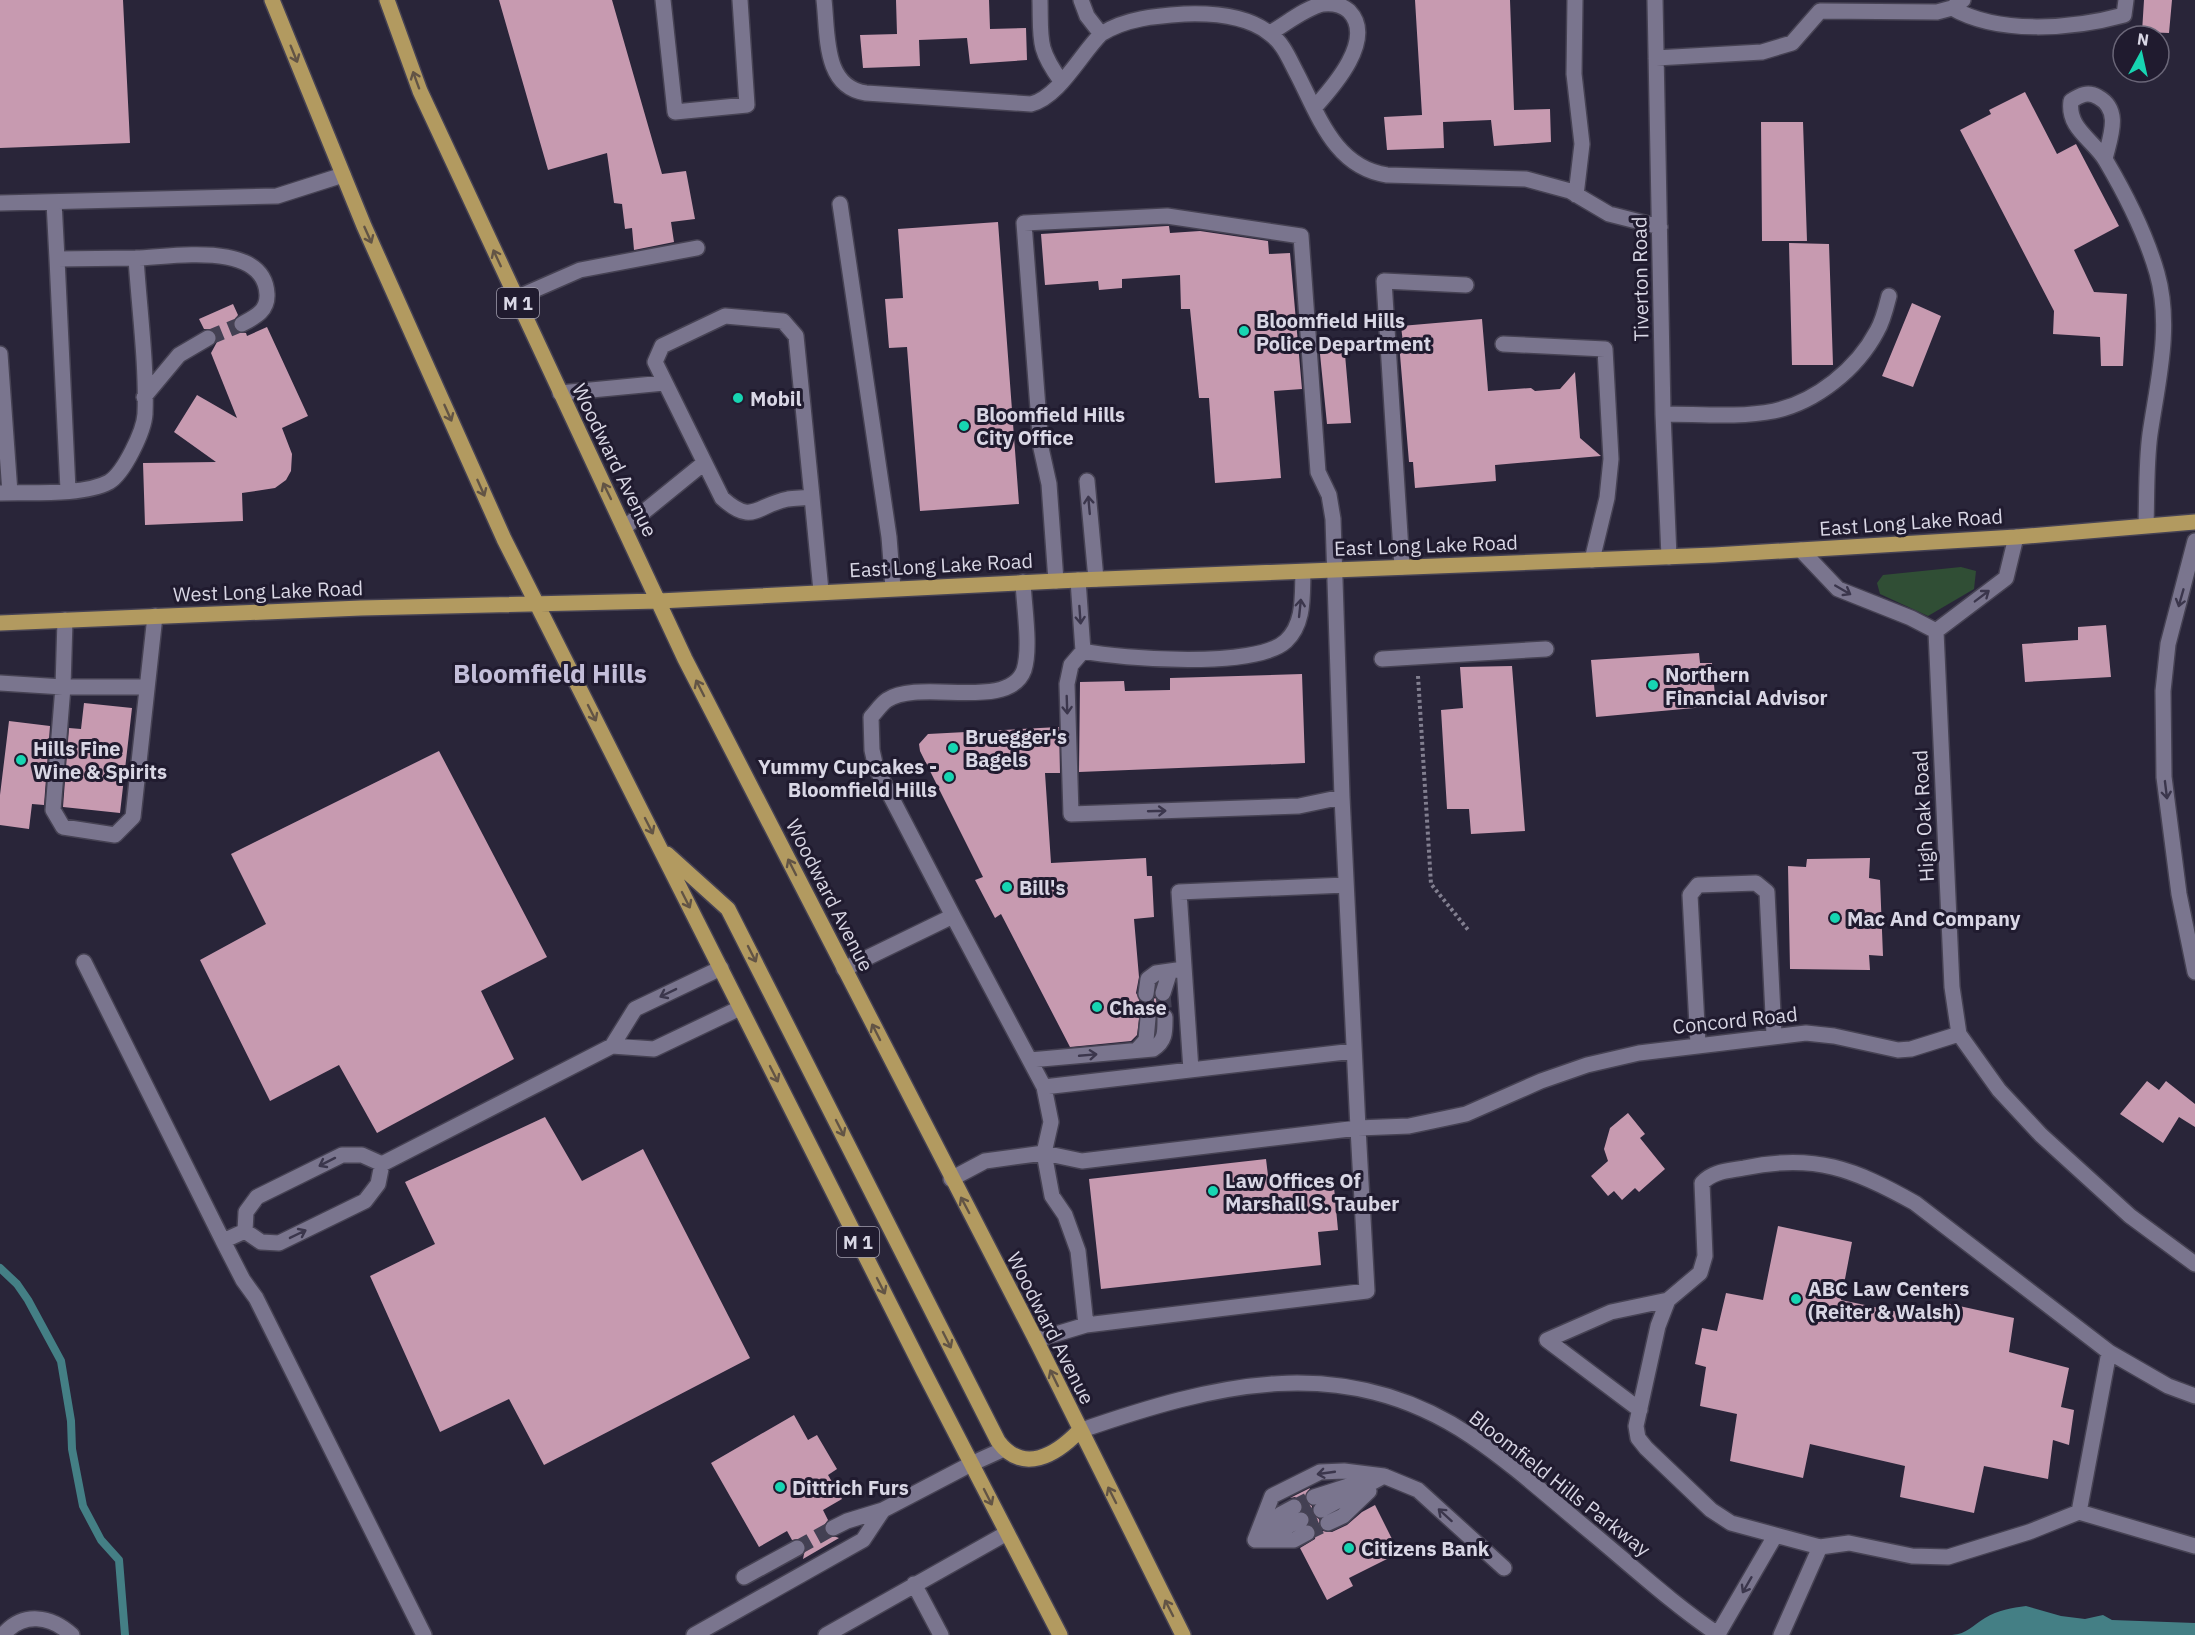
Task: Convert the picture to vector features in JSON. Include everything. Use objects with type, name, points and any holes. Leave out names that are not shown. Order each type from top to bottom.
[{"type":"main road","name":"M 1","points":[[272,0],[343,174],[500,528],[740,1008],[1060,1635]]},
{"type":"main road","name":"Woodward Avenue","points":[[387,0],[420,91],[659,601],[951,1179],[1036,1340],[1079,1431],[1183,1635]]},
{"type":"main road","name":"East Long Lake Road","points":[[659,601],[1023,582],[1669,557],[2016,537],[2195,522]]},
{"type":"main road","name":"West Long Lake Road","points":[[0,623],[155,615],[659,601]]},
{"type":"main road","points":[[660,848],[729,909],[1007,1454],[1021,1458],[1049,1456],[1065,1446],[1079,1431]]},
{"type":"street","points":[[663,0],[675,112],[747,105],[740,0]]},
{"type":"street","points":[[824,0],[834,69],[841,83],[855,92],[1030,104],[1043,101],[1101,34],[1115,25],[1131,21],[1199,14],[1233,18],[1254,24],[1270,33],[1284,49],[1341,153],[1353,164],[1367,171],[1387,175],[1526,178],[1555,185],[1609,214],[1660,227]]},
{"type":"street","points":[[1040,0],[1041,46],[1045,59],[1061,81]]},
{"type":"street","points":[[1081,0],[1087,16],[1101,34]]},
{"type":"street","points":[[1575,0],[1574,74],[1582,144],[1576,195]]},
{"type":"street","name":"Tiverton Road","points":[[1655,0],[1663,414],[1669,557]]},
{"type":"street","points":[[1656,58],[1762,52],[1792,43],[1816,5],[1937,12],[1957,4],[1970,18],[2025,26],[2066,26],[2124,15],[2126,0]]},
{"type":"street","points":[[1270,33],[1311,9],[1326,4],[1344,8],[1353,18],[1357,38],[1352,56],[1336,82],[1315,107]]},
{"type":"street","points":[[2105,159],[2145,241],[2164,305],[2164,335],[2150,435],[2146,525]]},
{"type":"street","points":[[0,203],[277,196],[343,174]]},
{"type":"street","points":[[54,202],[68,490]]},
{"type":"street","points":[[840,204],[889,537],[893,588]]},
{"type":"street","points":[[1036,1340],[1086,1325],[1367,1291],[1342,797],[1333,519],[1329,495],[1318,472],[1301,236],[1167,216],[1024,223],[1041,448],[1048,484],[1056,581]]},
{"type":"street","points":[[516,298],[580,270],[697,248]]},
{"type":"street","points":[[57,260],[221,255],[246,262],[262,278],[266,286],[267,300],[256,316],[242,324]]},
{"type":"street","points":[[0,354],[5,493],[68,490],[98,486],[111,481],[121,470],[140,434],[145,416],[136,258]]},
{"type":"street","points":[[1402,567],[1384,281],[1466,285]]},
{"type":"street","points":[[1663,414],[1752,414],[1784,408],[1810,397],[1827,387],[1856,362],[1878,331],[1889,296]]},
{"type":"street","points":[[812,498],[786,500],[754,513],[736,511],[722,498],[655,362],[662,346],[725,316],[783,321],[796,336],[812,498],[821,591]]},
{"type":"street","points":[[144,397],[179,355],[208,338]]},
{"type":"street","points":[[1503,344],[1605,349],[1611,459],[1607,498],[1592,560]]},
{"type":"street","points":[[560,393],[664,383]]},
{"type":"street","points":[[624,528],[704,463]]},
{"type":"street","points":[[1087,481],[1096,579]]},
{"type":"street","points":[[1801,550],[1838,590],[1911,618],[1936,631],[2006,578],[2016,537]]},
{"type":"street","points":[[2195,541],[2168,644],[2163,691],[2164,777],[2179,894],[2195,972]]},
{"type":"street","points":[[1083,651],[1133,659],[1241,656],[1265,651],[1286,641],[1301,614],[1303,572]]},
{"type":"street","points":[[1078,580],[1083,651],[1071,665],[1066,684],[1071,814],[1299,806],[1342,797]]},
{"type":"street","points":[[1023,582],[1026,654],[1024,669],[1017,682],[1000,690],[907,692],[887,700],[871,717],[872,750],[876,768],[1044,1087],[1051,1122],[1044,1153],[1052,1196],[1065,1215],[1078,1251],[1086,1325]]},
{"type":"street","points":[[65,620],[63,687],[53,810],[63,827],[115,835],[133,817],[155,615]]},
{"type":"street","name":"High Oak Road","points":[[1936,631],[1952,987],[1959,1034]]},
{"type":"street","points":[[1382,659],[1546,649]]},
{"type":"street","points":[[0,683],[63,687],[147,687]]},
{"type":"street","points":[[1698,1044],[1690,895],[1698,885],[1756,883],[1767,892],[1773,1035]]},
{"type":"street","points":[[1191,1070],[1177,970],[1179,891],[1346,885]]},
{"type":"street","points":[[844,969],[953,916]]},
{"type":"street","points":[[84,962],[223,1241],[243,1280],[256,1298],[424,1635]]},
{"type":"street","points":[[382,1164],[612,1046],[635,1009],[721,968]]},
{"type":"street","points":[[1163,993],[1177,970]]},
{"type":"street","points":[[1146,994],[1148,979],[1156,973],[1177,970]]},
{"type":"street","points":[[612,1046],[654,1049],[740,1008]]},
{"type":"street","points":[[1029,1060],[1154,1049],[1161,1044],[1165,1033],[1165,1017]]},
{"type":"street","points":[[1137,1050],[1146,1040],[1148,1018]]},
{"type":"street","name":"Concord Road","points":[[951,1179],[985,1161],[1044,1153],[1082,1161],[1358,1128],[1409,1126],[1466,1114],[1540,1081],[1587,1065],[1639,1053],[1698,1044],[1806,1033],[1834,1036],[1898,1050],[1911,1049],[1959,1034]]},
{"type":"street","points":[[1959,1034],[1999,1090],[2041,1135],[2130,1216],[2195,1264]]},
{"type":"street","points":[[1044,1087],[1354,1051]]},
{"type":"street","points":[[245,1231],[246,1212],[257,1197],[342,1155],[362,1155],[382,1164]]},
{"type":"street","points":[[1640,1410],[1546,1340],[1611,1312],[1668,1300],[1700,1274],[1704,1256],[1700,1195],[1702,1183],[1710,1175],[1769,1163],[1811,1163],[1852,1170],[1915,1203],[2109,1352],[2168,1386],[2195,1396]]},
{"type":"street","points":[[245,1231],[261,1242],[279,1243],[333,1217],[365,1201],[378,1184],[382,1164]]},
{"type":"street","points":[[223,1241],[245,1231]]},
{"type":"street","points":[[1668,1300],[1658,1326],[1636,1426],[1638,1438],[1711,1510],[1731,1523],[1820,1547],[1849,1543],[1912,1556],[1948,1557],[2029,1532],[2079,1512],[2195,1546]]},
{"type":"street","points":[[2079,1512],[2109,1352]]},
{"type":"street","name":"Bloomfield Hills Parkway","points":[[1079,1431],[1194,1395],[1249,1385],[1318,1383],[1345,1386],[1397,1399],[1446,1421],[1497,1455],[1677,1604],[1718,1635]]},
{"type":"street","points":[[833,1528],[847,1521],[883,1510],[1004,1449]]},
{"type":"street","points":[[1255,1540],[1272,1496],[1320,1472],[1344,1471],[1384,1476],[1418,1490],[1504,1568]]},
{"type":"street","points":[[1321,1510],[1384,1476]]},
{"type":"street","points":[[694,1635],[863,1540],[883,1510]]},
{"type":"street","points":[[1281,1514],[1301,1520],[1294,1540],[1255,1540],[1281,1514]]},
{"type":"street","points":[[826,1635],[1007,1533]]},
{"type":"street","points":[[1718,1635],[1775,1536]]},
{"type":"street","points":[[1781,1635],[1820,1547]]},
{"type":"street","points":[[744,1577],[797,1548]]},
{"type":"street","points":[[915,1584],[941,1635]]},
{"type":"street","points":[[3,1635],[13,1624],[34,1618],[61,1625],[72,1635]]},
{"type":"path","points":[[1419,696],[1431,884],[1469,931]]},
{"type":"shaded area","points":[[1961,567],[1976,571],[1974,589],[1928,616],[1880,594],[1877,583],[1883,575]]},
{"type":"shaded area","points":[[2026,1606],[2061,1616],[2085,1619],[2103,1615],[2112,1620],[2195,1623],[2195,1635],[1952,1635],[1966,1631],[1995,1613]]},
{"type":"building","points":[[0,0],[123,0],[130,143],[0,148]]},
{"type":"building","points":[[499,0],[612,0],[662,174],[686,171],[695,219],[671,222],[674,242],[634,250],[632,228],[625,229],[622,204],[614,203],[607,153],[548,170]]},
{"type":"building","points":[[896,0],[989,0],[990,29],[1026,28],[1027,60],[970,64],[967,38],[919,40],[920,66],[863,68],[860,35],[897,34]]},
{"type":"building","points":[[1415,0],[1510,0],[1514,110],[1550,109],[1551,142],[1494,146],[1491,120],[1443,122],[1444,148],[1387,150],[1384,117],[1422,115]]},
{"type":"building","points":[[2144,0],[2172,0],[2170,24],[2142,24]]},
{"type":"building","points":[[2025,92],[2057,154],[2076,144],[2119,226],[2074,250],[2094,292],[2127,294],[2123,366],[2101,366],[2100,337],[2053,334],[2054,311],[1960,130],[1991,114],[1989,110]]},
{"type":"building","points":[[1761,122],[1803,122],[1807,241],[1762,241]]},
{"type":"building","name":"Bloomfield Hills City Office","points":[[998,222],[1019,504],[920,511],[907,347],[889,348],[885,299],[903,298],[898,229]]},
{"type":"building","name":"Bloomfield Hills Police Department","points":[[1169,226],[1170,233],[1200,231],[1268,241],[1269,254],[1290,253],[1302,389],[1274,391],[1281,478],[1215,483],[1209,398],[1199,398],[1190,309],[1181,309],[1180,275],[1122,279],[1122,288],[1099,290],[1098,281],[1045,285],[1041,234]]},
{"type":"building","points":[[1789,243],[1829,244],[1833,365],[1792,365]]},
{"type":"building","points":[[1912,303],[1941,316],[1913,387],[1882,376]]},
{"type":"building","points":[[233,304],[238,315],[232,323],[236,332],[246,333],[247,336],[267,327],[308,416],[282,428],[292,454],[291,471],[286,480],[275,488],[242,493],[243,521],[145,525],[143,463],[216,462],[174,432],[197,395],[237,418],[211,353],[217,342],[217,334],[212,329],[204,329],[199,319]]},
{"type":"building","points":[[1482,319],[1488,391],[1531,388],[1535,391],[1560,389],[1575,372],[1580,438],[1601,456],[1495,465],[1496,481],[1415,488],[1413,462],[1409,462],[1399,343],[1403,343],[1401,326]]},
{"type":"building","points":[[1344,343],[1351,423],[1327,424],[1319,344]]},
{"type":"building","points":[[2106,625],[2111,677],[2025,682],[2022,644],[2078,640],[2078,627]]},
{"type":"building","name":"Northern Financial Advisor","points":[[1699,653],[1700,663],[1712,663],[1716,706],[1596,717],[1591,660]]},
{"type":"building","points":[[1512,666],[1525,831],[1471,834],[1469,809],[1447,809],[1441,710],[1463,708],[1460,667]]},
{"type":"building","points":[[1302,674],[1305,763],[1079,772],[1080,682],[1124,681],[1125,691],[1170,690],[1170,678]]},
{"type":"building","points":[[84,703],[132,708],[120,813],[63,807],[69,728],[81,729]]},
{"type":"building","name":"Hills Fine Wine & Spirits","points":[[9,721],[50,726],[44,805],[32,804],[29,829],[0,825],[0,795]]},
{"type":"building","points":[[1059,727],[1060,773],[1045,773],[1051,863],[1146,858],[1147,876],[1152,876],[1154,917],[1134,919],[1139,977],[1136,993],[1141,1002],[1149,1003],[1155,998],[1160,1002],[1166,1002],[1167,1008],[1161,1008],[1156,1013],[1148,1008],[1140,1012],[1137,1035],[1131,1041],[1070,1047],[1001,914],[995,918],[975,880],[983,877],[920,751],[919,744],[928,734]]},
{"type":"building","points":[[439,751],[547,957],[481,991],[514,1059],[377,1133],[339,1065],[270,1101],[200,960],[266,924],[231,854]]},
{"type":"building","name":"Mac And Company","points":[[1870,858],[1869,878],[1880,880],[1883,956],[1869,955],[1870,970],[1790,969],[1788,866],[1806,867],[1807,859]]},
{"type":"building","points":[[2147,1081],[2159,1090],[2166,1081],[2195,1104],[2195,1127],[2179,1117],[2163,1143],[2120,1114]]},
{"type":"building","points":[[1628,1113],[1645,1134],[1640,1138],[1665,1169],[1639,1192],[1635,1188],[1622,1200],[1614,1191],[1608,1196],[1591,1176],[1608,1161],[1604,1149],[1610,1128]]},
{"type":"building","points":[[545,1117],[582,1181],[643,1149],[750,1358],[544,1465],[509,1399],[440,1432],[370,1276],[435,1244],[405,1182]]},
{"type":"building","points":[[1266,1159],[1269,1184],[1312,1179],[1313,1189],[1334,1187],[1338,1230],[1318,1232],[1321,1265],[1101,1289],[1089,1179]]},
{"type":"building","points":[[1778,1226],[1852,1242],[1841,1300],[1937,1320],[1941,1302],[2014,1318],[2009,1352],[2069,1368],[2061,1407],[2074,1410],[2069,1445],[2053,1440],[2048,1479],[1984,1466],[1974,1513],[1900,1497],[1905,1466],[1810,1444],[1803,1478],[1730,1461],[1737,1414],[1700,1406],[1706,1367],[1695,1364],[1702,1328],[1717,1331],[1726,1293],[1763,1300]]},
{"type":"building","name":"Dittrich Furs","points":[[794,1415],[808,1440],[817,1435],[837,1469],[828,1475],[842,1499],[823,1510],[828,1520],[823,1527],[825,1533],[839,1538],[803,1559],[806,1544],[802,1539],[792,1540],[787,1531],[759,1547],[711,1463]]},
{"type":"building","name":"Citizens Bank","points":[[1310,1488],[1305,1499],[1312,1506],[1312,1514],[1319,1519],[1322,1531],[1332,1532],[1347,1525],[1362,1512],[1375,1505],[1399,1553],[1349,1578],[1353,1586],[1327,1600],[1300,1548],[1315,1539],[1316,1529],[1310,1524],[1310,1515],[1303,1511],[1302,1502],[1295,1497],[1290,1498]]},
{"type":"waterway","points":[[0,1268],[17,1284],[28,1300],[61,1361],[71,1421],[72,1449],[83,1506],[101,1540],[119,1560],[125,1635]]},
{"type":"tunnel","points":[[208,338],[242,324]]},
{"type":"tunnel","points":[[1163,993],[1165,1017]]},
{"type":"tunnel","points":[[1146,994],[1148,1018]]},
{"type":"tunnel","points":[[1294,1507],[1314,1497]]},
{"type":"tunnel","points":[[1301,1520],[1321,1510]]},
{"type":"tunnel","points":[[1307,1533],[1328,1523]]},
{"type":"tunnel","points":[[797,1548],[833,1528]]},
{"type":"place","name":"Bloomfield Hills Police Department","points":[[1244,331]]},
{"type":"place","name":"Mobil","points":[[738,398]]},
{"type":"place","name":"Bloomfield Hills City Office","points":[[964,426]]},
{"type":"place","name":"Northern Financial Advisor","points":[[1653,685]]},
{"type":"place","name":"Bruegger's Bagels","points":[[953,748]]},
{"type":"place","name":"Hills Fine Wine & Spirits","points":[[21,760]]},
{"type":"place","name":"Yummy Cupcakes - Bloomfield Hills","points":[[949,777]]},
{"type":"place","name":"Bill's","points":[[1007,887]]},
{"type":"place","name":"Mac And Company","points":[[1835,918]]},
{"type":"place","name":"Chase","points":[[1097,1007]]},
{"type":"place","name":"Law Offices Of Marshall S. Tauber","points":[[1213,1191]]},
{"type":"place","name":"ABC Law Centers (Reiter & Walsh)","points":[[1796,1299]]},
{"type":"place","name":"Dittrich Furs","points":[[780,1487]]},
{"type":"place","name":"Citizens Bank","points":[[1349,1548]]},
{"type":"district","name":"Bloomfield Hills","points":[[550,673]]}]
